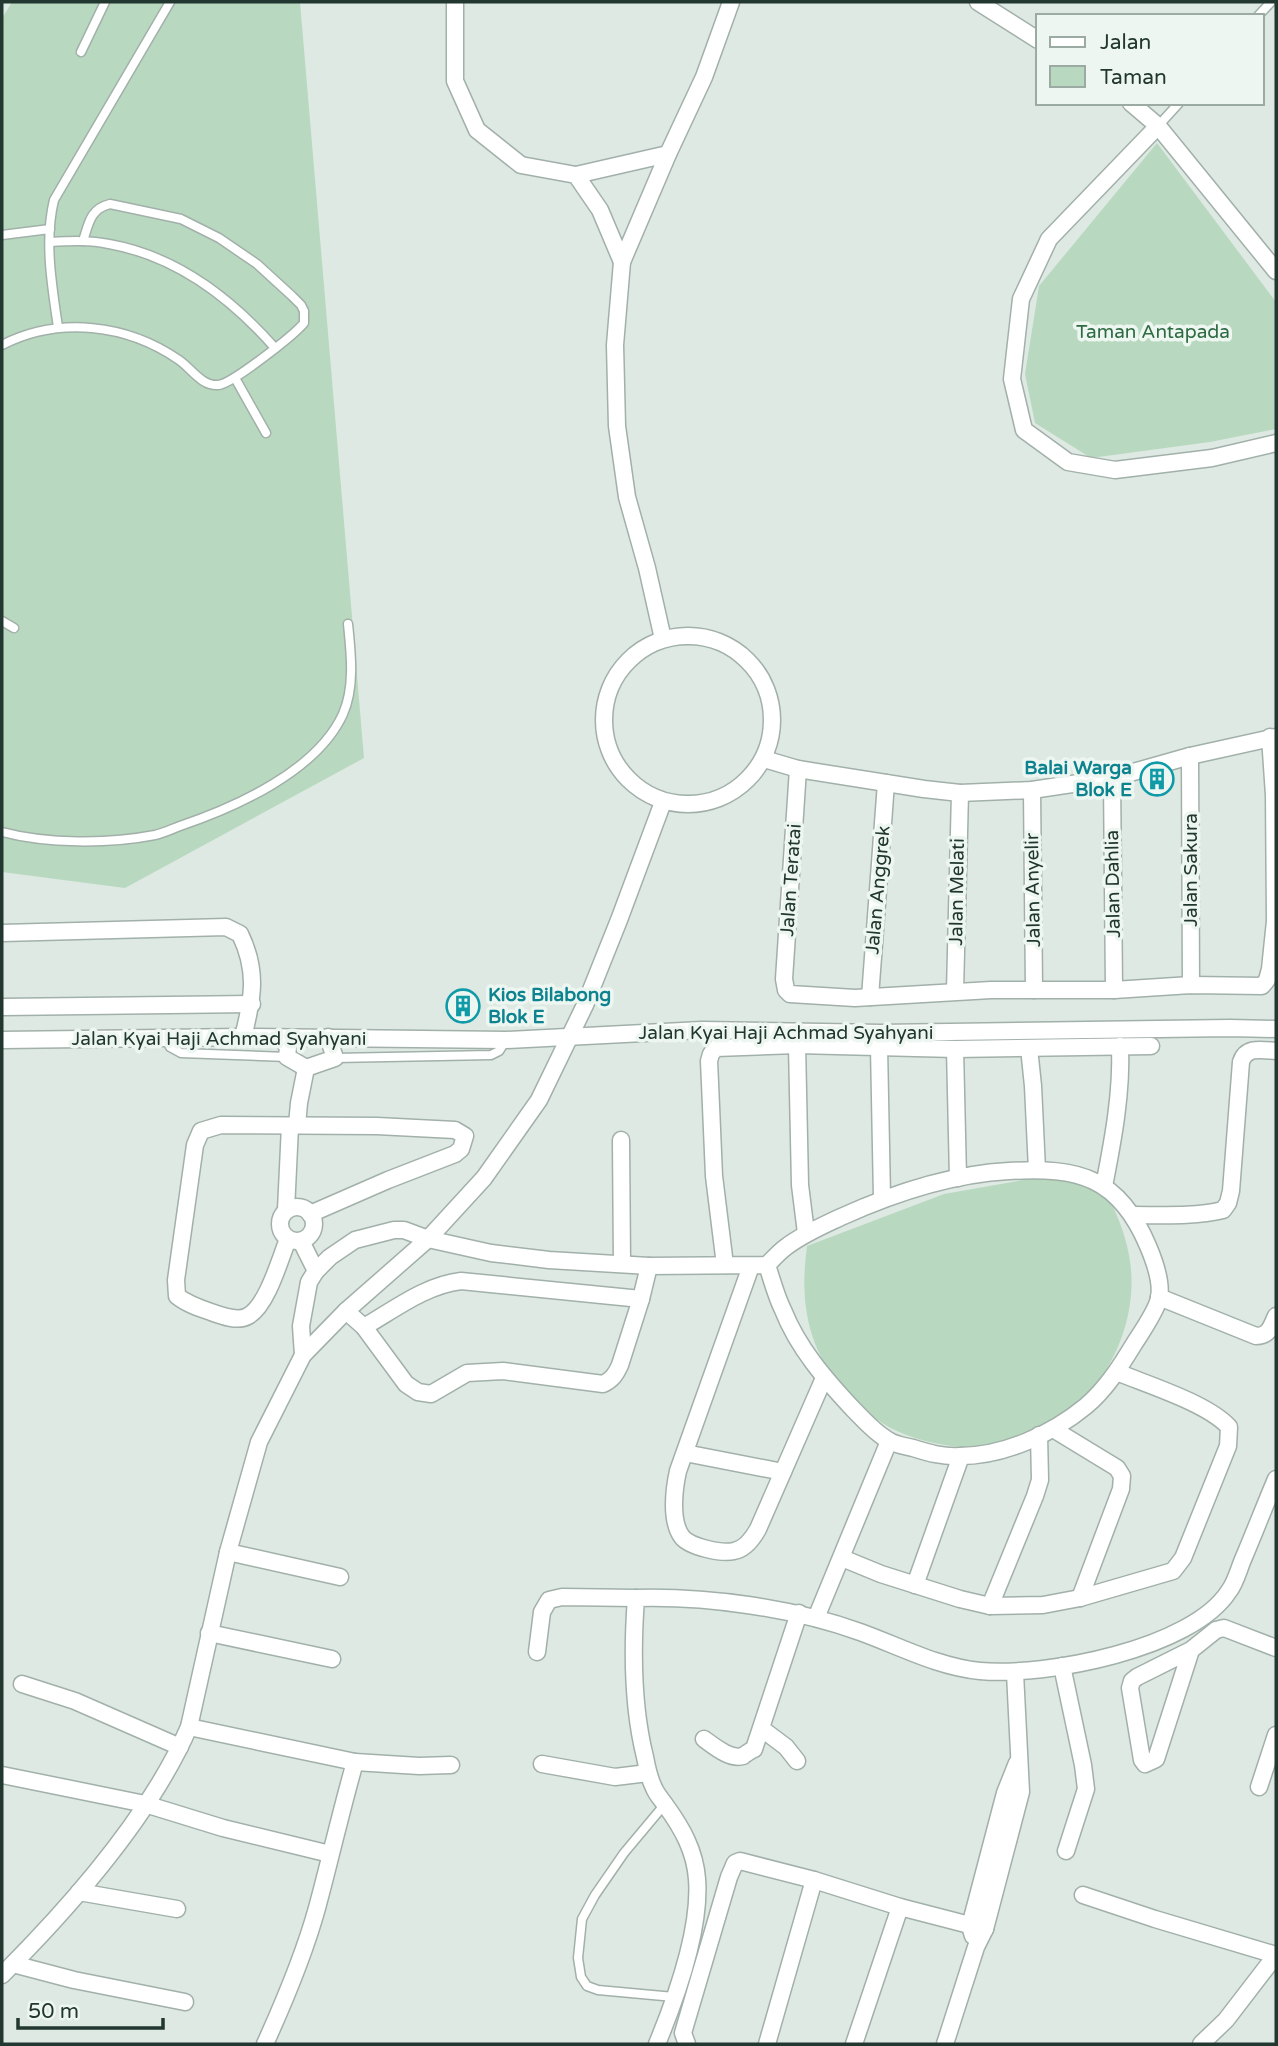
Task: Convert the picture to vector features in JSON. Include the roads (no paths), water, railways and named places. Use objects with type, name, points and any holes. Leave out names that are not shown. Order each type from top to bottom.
[{"type":"street","points":[[455,2],[455,81],[477,130],[522,165],[576,175],[668,154]]},
{"type":"street","points":[[663,639],[627,497],[617,426],[615,345],[622,262],[668,154],[705,77],[731,2]]},
{"type":"street","points":[[978,2],[1036,39]]},
{"type":"street","points":[[1133,105],[1158,126],[1276,271]]},
{"type":"street","points":[[1158,126],[1049,239],[1021,299],[1012,379],[1024,430],[1068,462],[1115,470],[1212,458],[1276,443]]},
{"type":"street","points":[[576,175],[600,210],[622,262]]},
{"type":"street","points":[[696,635],[728,645],[753,666],[769,694],[773,727],[764,759],[746,783],[721,799],[692,805],[663,802],[636,787],[616,764],[605,736],[605,705],[616,676],[636,653],[663,639],[696,635]]},
{"type":"street","points":[[764,759],[798,769],[960,793],[1032,790],[1112,778],[1273,737],[1275,921],[1270,969],[1262,986],[1191,985],[1114,990],[955,992],[870,997]]},
{"type":"street","name":"Jalan Sakura","points":[[1190,756],[1191,985]]},
{"type":"street","name":"Jalan Teratai","points":[[798,769],[784,979],[786,990],[797,995],[870,997]]},
{"type":"street","name":"Jalan Dahlia","points":[[1112,778],[1114,990]]},
{"type":"street","name":"Jalan Anggrek","points":[[870,997],[886,783]]},
{"type":"street","name":"Jalan Anyelir","points":[[1032,790],[1034,990]]},
{"type":"street","name":"Jalan Melati","points":[[955,992],[960,793]]},
{"type":"street","points":[[8,1969],[79,1892],[145,1804],[180,1747],[189,1727],[228,1552],[259,1442],[303,1355],[346,1311],[428,1239],[484,1178],[539,1100],[585,1004],[663,802]]},
{"type":"street","points":[[2,933],[226,927],[240,934],[247,947],[253,978],[252,1004],[243,1037]]},
{"type":"street","points":[[2,1007],[252,1004]]},
{"type":"street","name":"Jalan Kyai Haji Achmad Syahyani","points":[[2,1040],[328,1037],[506,1040],[702,1030],[881,1033],[1276,1029]]},
{"type":"street","points":[[281,1038],[288,1047],[287,1057],[306,1068],[335,1058],[328,1037]]},
{"type":"street","points":[[797,1045],[800,1185],[806,1233]]},
{"type":"street","points":[[725,1265],[714,1176],[709,1061],[716,1048],[797,1045],[955,1049],[1151,1046]]},
{"type":"street","points":[[1104,1186],[1119,1091],[1119,1046]]},
{"type":"street","points":[[879,1047],[882,1198]]},
{"type":"street","points":[[1029,1048],[1037,1170]]},
{"type":"street","points":[[955,1049],[958,1178]]},
{"type":"street","points":[[1133,1215],[1176,1216],[1223,1210],[1231,1191],[1243,1055],[1255,1050],[1276,1051]]},
{"type":"street","points":[[306,1068],[293,1126],[286,1210],[282,1215],[280,1228],[294,1240],[316,1271]]},
{"type":"street","points":[[294,1240],[264,1297],[248,1317],[223,1316],[185,1302],[177,1296],[176,1280],[195,1145],[201,1131],[221,1125],[377,1126],[455,1130],[464,1136],[461,1149],[456,1153],[310,1214]]},
{"type":"street","points":[[621,1140],[622,1264]]},
{"type":"street","points":[[759,1266],[796,1336],[824,1378],[865,1422],[889,1441],[936,1455],[961,1456],[991,1452],[1046,1432],[1085,1407],[1102,1390],[1117,1373],[1144,1329],[1159,1297],[1157,1270],[1152,1253],[1133,1215],[1118,1196],[1081,1175],[1037,1170],[958,1178],[882,1198],[806,1233],[759,1266],[685,1453],[674,1489],[676,1523],[682,1538],[696,1546],[714,1551],[734,1551],[752,1539],[824,1378]]},
{"type":"street","points":[[286,1210],[299,1207],[310,1214],[313,1220],[314,1227],[308,1238],[294,1240]]},
{"type":"street","points":[[303,1355],[302,1326],[309,1282],[316,1271],[330,1257],[355,1240],[394,1230],[404,1230],[428,1239],[491,1253],[549,1260],[649,1266],[759,1266]]},
{"type":"street","points":[[346,1311],[364,1327],[406,1384],[418,1392],[431,1394],[467,1373],[503,1371],[603,1384],[615,1375],[620,1365],[642,1299],[649,1266]]},
{"type":"street","points":[[364,1327],[429,1289],[461,1281],[642,1299]]},
{"type":"street","points":[[1159,1297],[1256,1336],[1268,1333],[1276,1317]]},
{"type":"street","points":[[842,1558],[915,1585],[990,1606],[1043,1605],[1080,1598],[1177,1568],[1228,1446],[1229,1427],[1220,1417],[1205,1409],[1117,1373]]},
{"type":"street","points":[[1046,1432],[1117,1468],[1122,1476],[1121,1489],[1080,1598]]},
{"type":"street","points":[[990,1606],[1040,1480],[1046,1432]]},
{"type":"street","points":[[816,1618],[889,1441]]},
{"type":"street","points":[[685,1453],[783,1472]]},
{"type":"street","points":[[915,1585],[961,1456]]},
{"type":"street","points":[[537,1652],[541,1612],[549,1601],[562,1597],[703,1601],[799,1613],[944,1663],[978,1671],[1015,1673],[1111,1657],[1162,1640],[1206,1615],[1229,1591],[1276,1479]]},
{"type":"street","points":[[228,1552],[340,1577]]},
{"type":"street","points":[[636,1598],[633,1647],[642,1747],[654,1788],[694,1856],[697,1881],[690,1940],[657,2044]]},
{"type":"street","points":[[704,1739],[733,1756],[743,1756],[754,1749],[799,1613]]},
{"type":"street","points":[[1191,1650],[1156,1759],[1145,1764],[1142,1760],[1130,1688],[1137,1676],[1191,1650],[1216,1630],[1224,1628],[1276,1648]]},
{"type":"street","points":[[209,1633],[331,1659]]},
{"type":"street","points":[[1162,1640],[1167,1661]]},
{"type":"street","points":[[1062,1666],[1086,1789],[1066,1851]]},
{"type":"street","points":[[944,2044],[976,1947],[1005,1793],[1021,1754],[1015,1673]]},
{"type":"street","points":[[22,1684],[75,1701],[180,1747]]},
{"type":"street","points":[[189,1727],[355,1762],[452,1765]]},
{"type":"street","points":[[762,1729],[786,1747],[797,1761]]},
{"type":"street","points":[[1259,1787],[1276,1735]]},
{"type":"street","points":[[265,2044],[284,2003],[316,1910],[355,1762]]},
{"type":"street","points":[[542,1764],[615,1777],[648,1773]]},
{"type":"street","points":[[2,1775],[145,1804],[223,1828],[330,1854]]},
{"type":"street","points":[[688,2044],[683,2033],[734,1863],[748,1862],[978,1927]]},
{"type":"street","points":[[767,2044],[814,1880]]},
{"type":"street","points":[[79,1892],[177,1909]]},
{"type":"street","points":[[1083,1895],[1276,1955],[1226,2020],[1201,2044]]},
{"type":"street","points":[[854,2044],[900,1907]]},
{"type":"street","points":[[8,1969],[185,2002]]},
{"type":"lane","points":[[81,52],[105,2]]},
{"type":"lane","points":[[58,327],[50,242],[50,218],[54,200],[170,2]]},
{"type":"lane","points":[[1158,126],[1177,105]]},
{"type":"lane","points":[[2,345],[33,332],[58,327],[116,331],[156,345],[183,362],[209,384],[218,385],[235,378],[303,326],[305,316],[301,305],[257,264],[219,238],[181,219],[110,204],[100,206],[95,210],[83,241]]},
{"type":"lane","points":[[2,235],[50,229]]},
{"type":"lane","points":[[50,242],[110,244],[144,253],[177,268],[229,301],[249,318],[275,348]]},
{"type":"lane","points":[[235,378],[266,433]]},
{"type":"lane","points":[[2,621],[14,628]]},
{"type":"lane","points":[[2,832],[52,840],[122,839],[157,834],[212,815],[282,777],[314,753],[334,731],[344,712],[351,654],[348,624]]},
{"type":"lane","points":[[167,1038],[170,1047],[181,1054],[287,1057]]},
{"type":"lane","points":[[335,1058],[491,1055],[499,1051],[506,1040]]},
{"type":"lane","points":[[665,1804],[624,1853],[586,1910],[579,1934],[578,1958],[580,1977],[587,1986],[598,1990],[674,1997]]},
{"type":"place","name":"Balai Warga Blok E","points":[[1157,779]]},
{"type":"place","name":"Kios Bilabong Blok E","points":[[463,1006]]},
{"type":"park label","name":"Taman Antapada","points":[[1153,332]]}]
